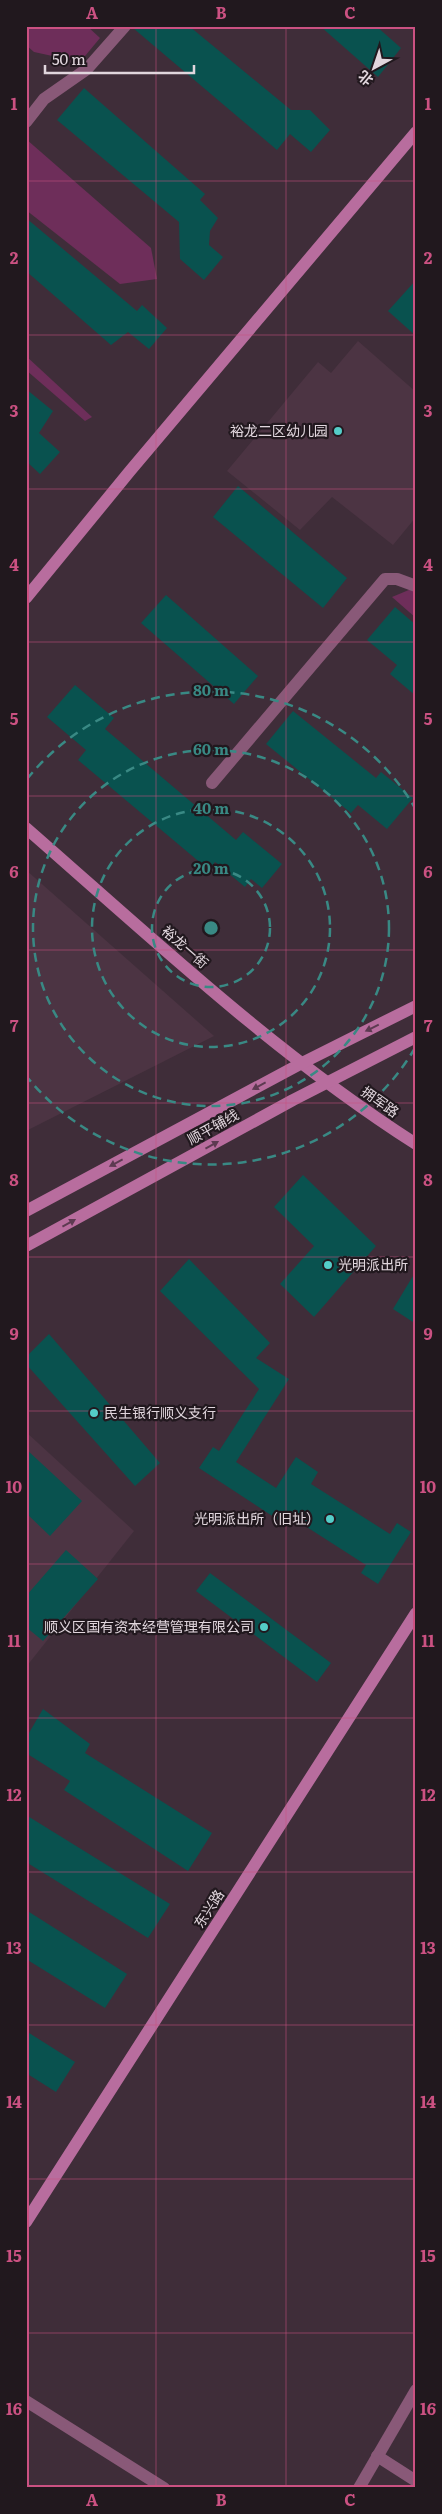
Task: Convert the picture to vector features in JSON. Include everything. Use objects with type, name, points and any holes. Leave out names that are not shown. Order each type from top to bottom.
[{"type":"street","points":[[26,122],[44,98],[87,69],[125,26]]},
{"type":"street","points":[[26,598],[130,471],[416,132]]},
{"type":"street","points":[[212,783],[385,580],[397,579],[416,586]]},
{"type":"street","name":"裕龙一街","points":[[26,828],[258,1030],[328,1083]]},
{"type":"street","name":"顺平辅线","points":[[26,1211],[302,1063],[416,1006]]},
{"type":"street","name":"顺平辅线","points":[[26,1246],[416,1037]]},
{"type":"street","name":"拥军路","points":[[328,1083],[367,1113],[416,1144]]},
{"type":"street","name":"东兴路","points":[[26,2222],[416,1613]]},
{"type":"street","points":[[359,2488],[416,2390]]},
{"type":"street","points":[[26,2401],[164,2488]]},
{"type":"street","points":[[377,2456],[416,2481]]},
{"type":"shaded area","points":[[26,26],[87,26],[100,38],[80,62],[34,52],[26,45]]},
{"type":"shaded area","points":[[26,139],[151,248],[157,279],[120,284],[26,210]]},
{"type":"shaded area","name":"裕龙二区幼儿园","points":[[358,341],[416,392],[416,517],[393,545],[332,497],[300,530],[227,471],[318,362],[331,373]]},
{"type":"shaded area","points":[[26,356],[92,417],[85,421],[26,370]]},
{"type":"shaded area","points":[[416,587],[416,618],[392,597]]},
{"type":"shaded area","points":[[26,870],[214,1036],[26,1131]]},
{"type":"shaded area","points":[[26,1432],[134,1531],[26,1667]]},
{"type":"building","points":[[133,26],[189,26],[291,110],[310,110],[330,130],[311,152],[290,134],[277,150],[133,28]]},
{"type":"building","points":[[320,26],[376,26],[401,48],[378,77]]},
{"type":"building","points":[[84,88],[205,194],[200,200],[218,218],[210,231],[209,245],[223,257],[204,280],[180,259],[179,222],[57,120]]},
{"type":"building","points":[[26,218],[137,311],[142,305],[167,328],[149,349],[128,332],[111,345],[26,271]]},
{"type":"building","points":[[416,280],[416,336],[388,311]]},
{"type":"building","points":[[26,389],[53,411],[39,433],[60,452],[40,474],[26,461]]},
{"type":"building","points":[[238,486],[347,578],[323,608],[213,517]]},
{"type":"building","points":[[166,595],[258,676],[234,704],[141,623]]},
{"type":"building","points":[[395,607],[416,625],[416,696],[390,674],[397,665],[367,640]]},
{"type":"building","points":[[75,685],[114,718],[105,729],[236,840],[243,832],[282,864],[262,888],[251,879],[245,887],[215,862],[209,870],[78,760],[86,750],[47,717]]},
{"type":"building","points":[[293,711],[376,778],[381,772],[413,798],[387,829],[358,805],[351,813],[266,744]]},
{"type":"building","name":"光明派出所","points":[[303,1175],[376,1246],[314,1317],[280,1284],[314,1246],[274,1207]]},
{"type":"building","points":[[189,1259],[270,1343],[256,1358],[289,1379],[236,1462],[276,1488],[296,1457],[318,1472],[311,1484],[390,1534],[397,1523],[411,1532],[378,1584],[361,1573],[366,1565],[288,1515],[283,1523],[199,1468],[213,1447],[219,1451],[259,1389],[160,1291]]},
{"type":"building","points":[[416,1271],[416,1324],[393,1309]]},
{"type":"building","name":"民生银行顺义支行","points":[[49,1334],[160,1463],[135,1486],[26,1364],[26,1357]]},
{"type":"building","points":[[26,1449],[82,1501],[50,1536],[26,1513]]},
{"type":"building","points":[[66,1550],[98,1579],[43,1641],[26,1627],[26,1596]]},
{"type":"building","name":"顺义区国有资本经营管理有限公司","points":[[210,1573],[331,1663],[317,1682],[196,1591]]},
{"type":"building","points":[[43,1709],[90,1744],[85,1753],[212,1833],[188,1871],[64,1790],[70,1781],[26,1753],[26,1738]]},
{"type":"building","points":[[26,1815],[170,1904],[148,1938],[26,1862]]},
{"type":"building","points":[[26,1910],[127,1974],[105,2008],[26,1959]]},
{"type":"building","points":[[26,2031],[75,2062],[56,2092],[26,2073]]},
{"type":"place","name":"裕龙二区幼儿园","points":[[338,431]]},
{"type":"place","name":"光明派出所","points":[[328,1265]]},
{"type":"place","name":"民生银行顺义支行","points":[[94,1413]]},
{"type":"place","name":"光明派出所（旧址）","points":[[330,1519]]},
{"type":"place","name":"顺义区国有资本经营管理有限公司","points":[[264,1627]]}]
